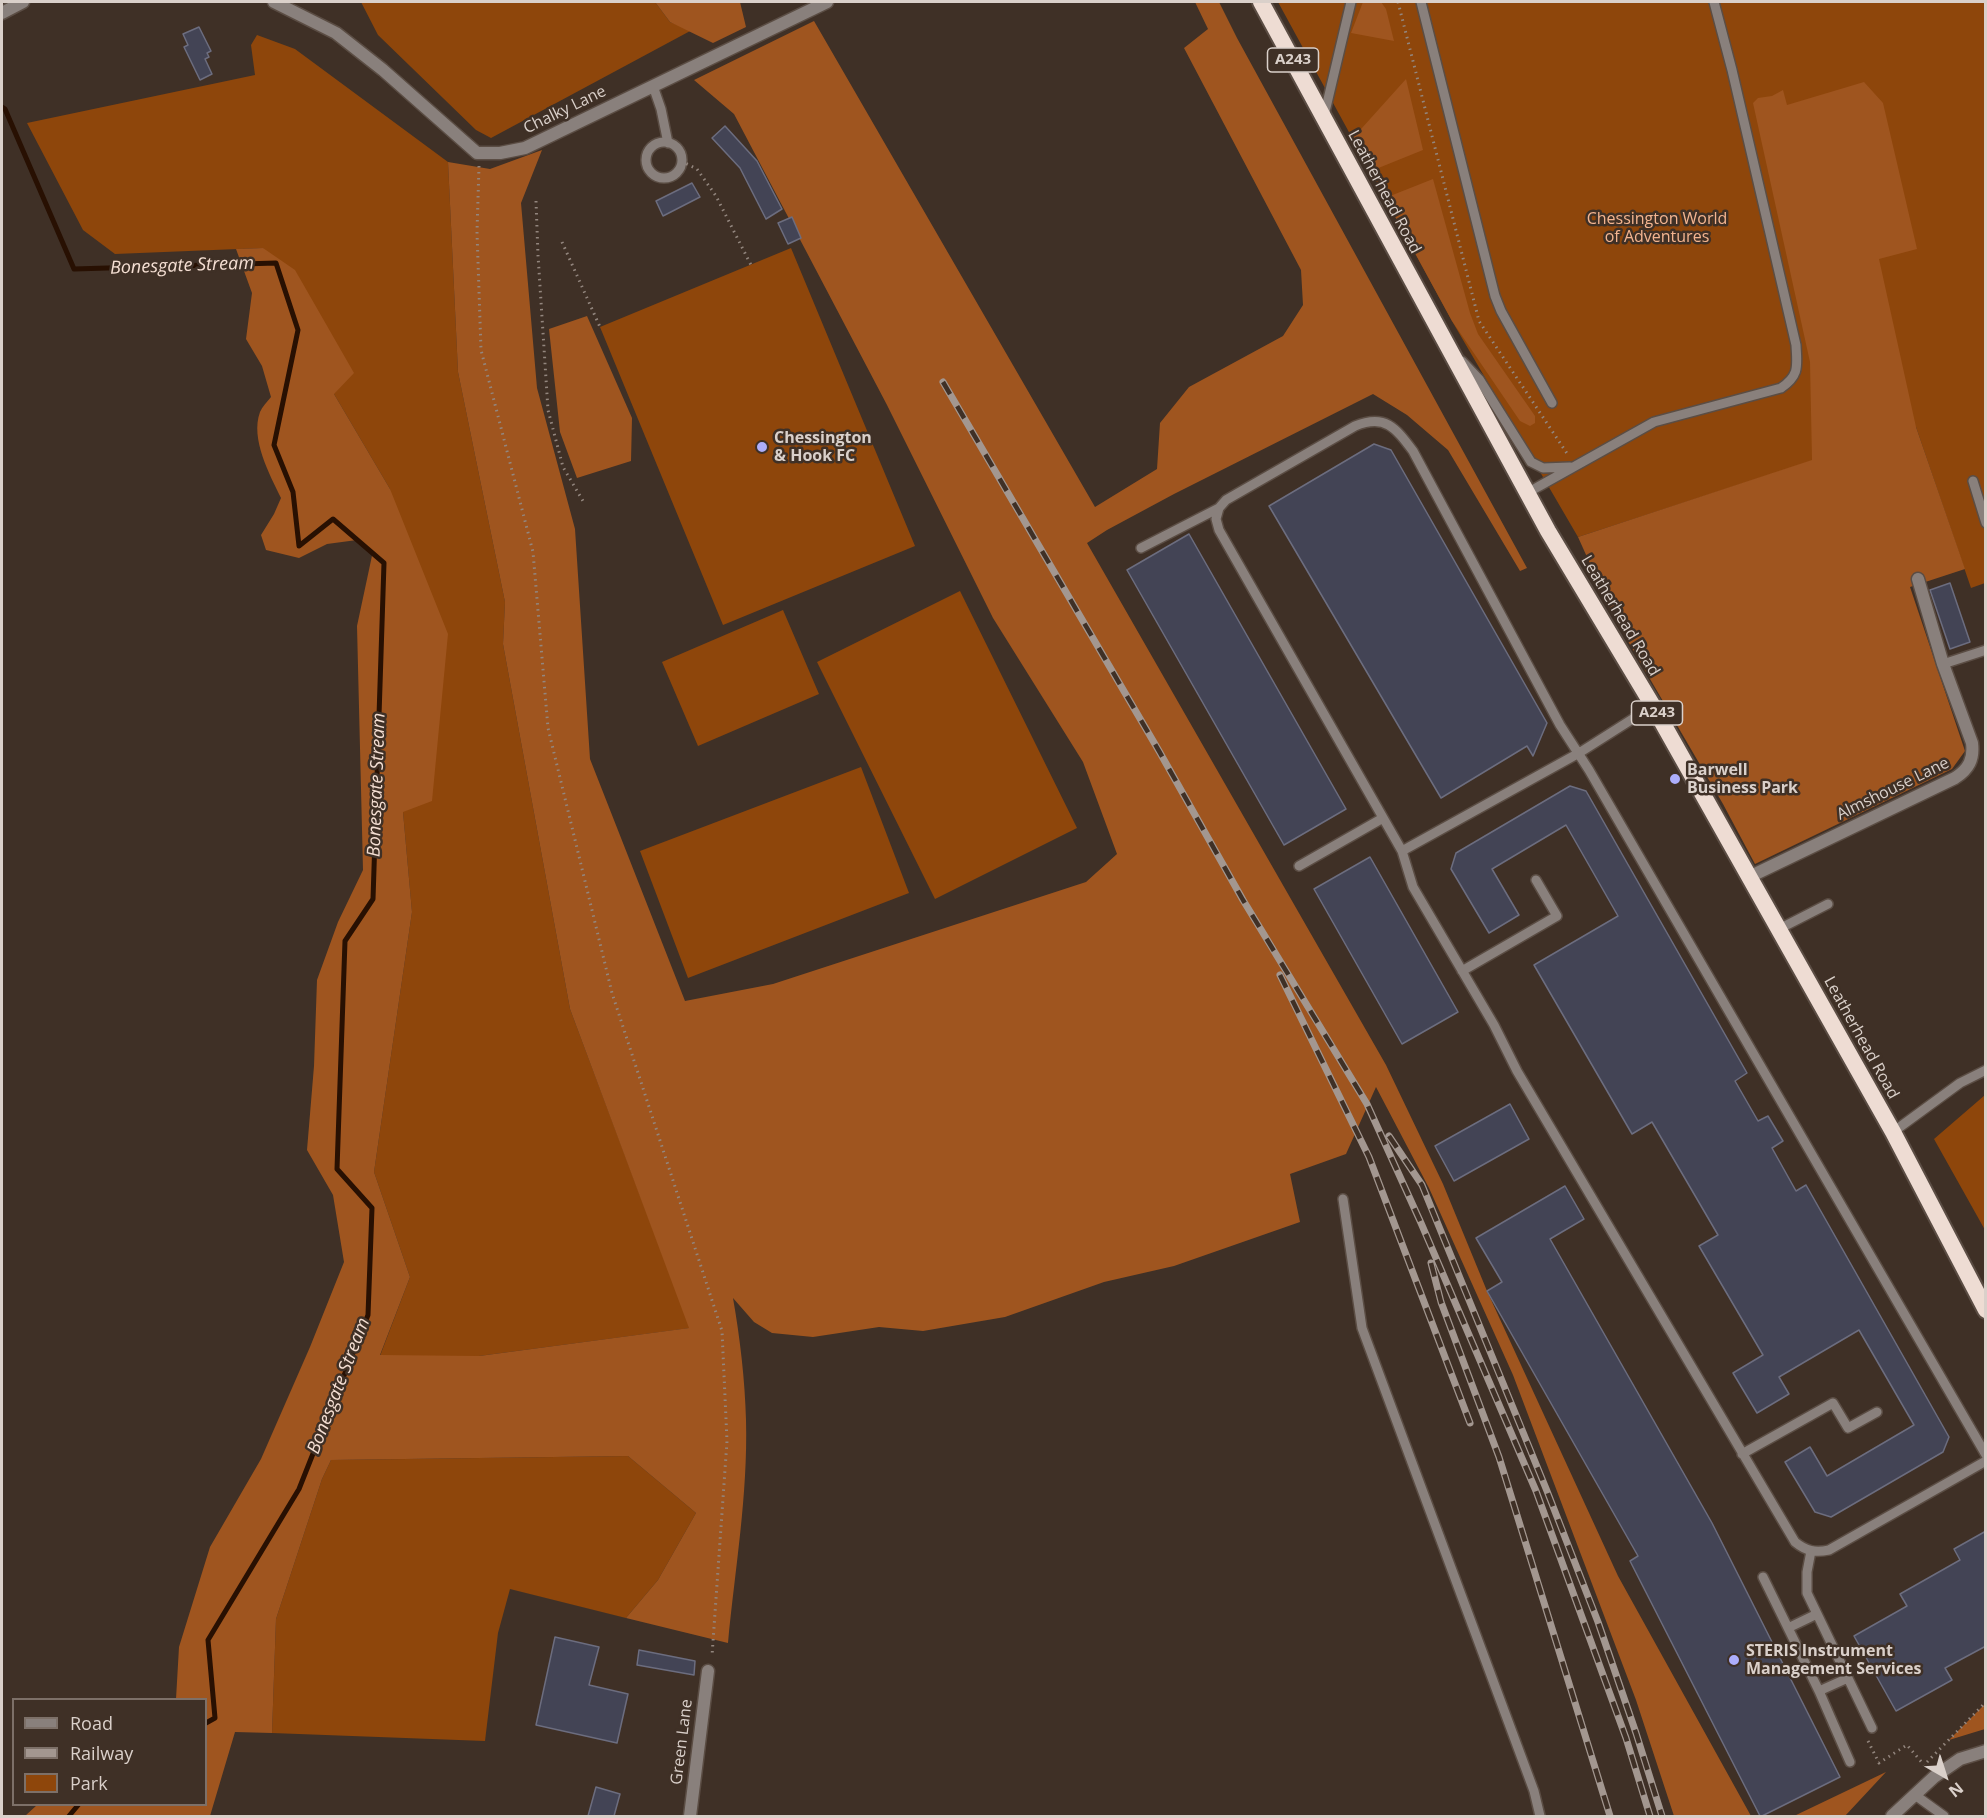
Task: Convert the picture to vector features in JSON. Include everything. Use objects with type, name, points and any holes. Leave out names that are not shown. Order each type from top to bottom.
[{"type":"highway","name":"Leatherhead Road","points":[[1261,2],[1527,493],[1653,706],[1779,929],[1893,1132],[1986,1310]]},
{"type":"street","points":[[2,14],[23,2]]},
{"type":"street","points":[[274,2],[336,33],[477,153]]},
{"type":"street","name":"Chalky Lane","points":[[477,153],[500,153],[525,148],[827,2]]},
{"type":"street","name":"Almshouse Lane","points":[[1749,877],[1963,773],[1974,755],[1972,743],[1943,664],[1918,579]]},
{"type":"street","name":"Green Lane","points":[[690,1816],[708,1671]]},
{"type":"street","points":[[1892,1816],[1934,1777],[1960,1759],[1986,1751]]},
{"type":"lane","points":[[1324,118],[1351,2]]},
{"type":"lane","points":[[1421,2],[1495,296],[1500,311],[1552,403]]},
{"type":"lane","points":[[1527,493],[1654,422],[1781,388],[1791,381],[1797,371],[1783,303],[1782,284],[1764,225],[1717,32],[1714,2]]},
{"type":"lane","points":[[653,86],[661,109],[668,143]]},
{"type":"lane","points":[[668,143],[678,150],[681,161],[680,167],[672,176],[661,178],[651,173],[646,163],[648,152],[657,144],[668,143]]},
{"type":"lane","points":[[1772,266],[1782,284]]},
{"type":"lane","points":[[1443,339],[1479,379],[1531,462],[1543,468],[1575,466]]},
{"type":"lane","points":[[1141,548],[1218,508],[1226,500],[1355,426],[1367,421],[1379,421],[1391,426],[1413,451],[1560,724],[1579,753],[1986,1455]]},
{"type":"lane","points":[[1973,481],[1986,523]]},
{"type":"lane","points":[[1218,508],[1216,519],[1219,530],[1402,851],[1413,886],[1565,1154],[1795,1542],[1804,1550],[1829,1550],[1986,1461]]},
{"type":"lane","points":[[1943,664],[1986,650]]},
{"type":"lane","points":[[1402,851],[1579,753],[1653,706]]},
{"type":"lane","points":[[1299,866],[1383,818]]},
{"type":"lane","points":[[1462,971],[1557,916],[1536,880]]},
{"type":"lane","points":[[1779,929],[1828,904]]},
{"type":"lane","points":[[1893,1132],[1960,1083],[1986,1070]]},
{"type":"lane","points":[[1343,1199],[1362,1328],[1534,1791],[1540,1816]]},
{"type":"lane","points":[[1742,1454],[1833,1403],[1848,1428],[1877,1412]]},
{"type":"lane","points":[[1811,1551],[1807,1572],[1807,1593],[1872,1728]]},
{"type":"lane","points":[[1763,1577],[1850,1762]]},
{"type":"lane","points":[[1788,1628],[1817,1614]]},
{"type":"lane","points":[[1819,1692],[1848,1678]]},
{"type":"lane","points":[[1915,1795],[1944,1816]]},
{"type":"path","points":[[477,153],[481,350],[533,552],[548,728],[612,993],[722,1331],[728,1441],[713,1652],[708,1671]]},
{"type":"path","points":[[681,161],[697,169],[716,196],[751,264]]},
{"type":"path","points":[[536,201],[537,255],[548,410],[563,467],[583,501]]},
{"type":"path","points":[[562,242],[600,327]]},
{"type":"path","points":[[1924,1765],[1986,1702]]},
{"type":"path","points":[[1865,1735],[1879,1763],[1907,1746],[1934,1777]]},
{"type":"green space","points":[[361,2],[655,2],[670,22],[692,30],[491,138],[476,130],[378,35]]},
{"type":"green space","name":"Chessington World of Adventures","points":[[1278,2],[1985,2],[1985,583],[1971,588],[1916,427],[1578,537],[1452,321]]},
{"type":"green space","points":[[257,35],[295,49],[448,162],[458,372],[505,602],[503,644],[570,1009],[690,1328],[479,1356],[380,1356],[410,1277],[374,1172],[412,912],[403,812],[390,489],[334,394],[263,248],[115,254],[83,230],[27,123],[255,75],[251,45]]},
{"type":"green space","name":"Chessington & Hook FC","points":[[791,248],[915,546],[723,625],[600,327]]},
{"type":"green space","points":[[960,591],[1077,828],[935,899],[817,662]]},
{"type":"green space","points":[[783,610],[819,694],[698,746],[662,662]]},
{"type":"green space","points":[[861,767],[909,893],[688,978],[640,851]]},
{"type":"green space","points":[[1985,1095],[1985,1230],[1934,1139]]},
{"type":"green space","points":[[628,1456],[696,1513],[658,1580],[626,1618],[510,1589],[498,1633],[485,1741],[272,1733],[276,1619],[322,1479],[331,1460]]},
{"type":"shaded area","points":[[655,2],[740,2],[746,27],[713,43],[670,22]]},
{"type":"shaded area","points":[[1195,2],[1219,2],[1527,568],[1520,571],[1448,450],[1407,415],[1373,394],[1174,494],[1087,543],[1386,1065],[1443,1184],[1487,1291],[1618,1576],[1751,1816],[1674,1816],[1636,1700],[1513,1375],[1429,1188],[1376,1087],[1346,1154],[1290,1174],[1300,1222],[1174,1266],[1104,1282],[1005,1317],[923,1331],[879,1327],[813,1337],[772,1333],[754,1322],[733,1298],[743,1374],[746,1448],[743,1504],[728,1643],[626,1618],[658,1580],[696,1513],[628,1456],[331,1460],[322,1479],[276,1619],[272,1733],[235,1732],[210,1816],[25,1816],[36,1806],[207,1806],[207,1698],[176,1698],[179,1647],[210,1547],[261,1459],[344,1262],[333,1195],[307,1150],[314,1066],[317,980],[338,922],[363,870],[357,626],[373,551],[357,540],[327,544],[299,558],[266,550],[261,535],[281,498],[259,445],[260,412],[271,397],[262,366],[246,339],[252,293],[236,249],[263,248],[295,270],[354,373],[334,394],[390,489],[448,634],[432,801],[403,812],[412,912],[374,1172],[410,1277],[380,1355],[479,1356],[689,1328],[570,1009],[503,644],[505,602],[458,372],[448,162],[490,169],[542,150],[521,203],[537,388],[575,529],[590,759],[685,1001],[773,984],[1086,882],[1117,854],[1083,762],[993,618],[887,405],[734,114],[694,80],[814,21],[1095,507],[1157,469],[1160,423],[1189,387],[1283,336],[1303,305],[1301,270],[1184,48],[1208,29]]},
{"type":"shaded area","points":[[1363,2],[1381,2],[1386,9],[1394,41],[1351,33]]},
{"type":"shaded area","points":[[1406,79],[1423,150],[1371,171],[1353,138]]},
{"type":"shaded area","points":[[1864,82],[1883,103],[1917,249],[1879,259],[1916,427],[1965,569],[1910,587],[1965,751],[1952,769],[1755,864],[1723,804],[1615,619],[1578,537],[1812,460],[1810,362],[1753,103],[1758,98],[1772,96],[1783,90],[1787,105]]},
{"type":"shaded area","points":[[1433,179],[1470,313],[1478,334],[1535,416],[1535,423],[1530,426],[1520,421],[1452,321],[1385,198]]},
{"type":"shaded area","points":[[587,316],[632,418],[631,461],[577,478],[560,432],[549,329]]},
{"type":"shaded area","points":[[1985,1704],[1985,1729],[1949,1740]]},
{"type":"shaded area","points":[[1886,1772],[1845,1816],[1794,1816]]},
{"type":"building","points":[[199,27],[211,51],[207,53],[209,57],[205,59],[212,74],[200,80],[184,47],[188,45],[183,34]]},
{"type":"building","points":[[725,126],[757,161],[782,209],[766,219],[740,168],[712,138]]},
{"type":"building","points":[[692,183],[700,197],[663,216],[656,201]]},
{"type":"building","points":[[792,217],[801,238],[788,244],[778,223]]},
{"type":"building","points":[[1374,444],[1391,450],[1547,723],[1533,756],[1527,746],[1441,798],[1269,506]]},
{"type":"building","points":[[1189,534],[1346,809],[1284,845],[1127,570]]},
{"type":"building","points":[[1950,583],[1970,642],[1950,649],[1930,590]]},
{"type":"building","points":[[1570,786],[1586,791],[1747,1073],[1735,1081],[1758,1121],[1768,1116],[1783,1141],[1772,1148],[1796,1191],[1806,1185],[1949,1437],[1943,1452],[1831,1517],[1815,1512],[1785,1462],[1810,1447],[1827,1476],[1914,1425],[1859,1330],[1779,1377],[1789,1394],[1757,1413],[1733,1373],[1763,1355],[1699,1246],[1718,1235],[1652,1122],[1632,1134],[1534,965],[1618,916],[1566,825],[1492,869],[1519,915],[1489,933],[1451,869],[1456,853]]},
{"type":"building","points":[[1370,857],[1458,1012],[1402,1044],[1314,889]]},
{"type":"building","points":[[1510,1104],[1529,1139],[1454,1181],[1435,1146]]},
{"type":"building","points":[[1565,1186],[1584,1219],[1550,1239],[1712,1523],[1840,1777],[1762,1816],[1630,1561],[1638,1556],[1487,1291],[1502,1282],[1476,1238]]},
{"type":"building","points":[[1986,1531],[1986,1646],[1945,1668],[1952,1680],[1896,1711],[1854,1636],[1907,1606],[1900,1594],[1960,1560],[1954,1549]]},
{"type":"building","points":[[555,1637],[599,1647],[589,1685],[628,1694],[617,1743],[536,1725]]},
{"type":"building","points":[[639,1650],[695,1661],[694,1675],[637,1665]]},
{"type":"building","points":[[596,1787],[620,1794],[614,1816],[588,1816]]},
{"type":"waterway","name":"Bonesgate Stream","points":[[2,107],[5,109],[74,269],[276,263],[298,330],[274,445],[293,492],[299,546],[333,519],[384,563],[373,899],[345,941],[337,1169],[372,1208],[368,1315],[299,1489],[208,1640],[215,1718],[207,1722]]},
{"type":"waterway","name":"Bonesgate Stream","points":[[69,1816],[77,1806]]},
{"type":"railway","points":[[943,382],[1159,751],[1243,900],[1367,1104],[1421,1223],[1536,1491],[1626,1738],[1650,1816]]},
{"type":"railway","points":[[1280,975],[1369,1157],[1470,1423]]},
{"type":"railway","points":[[1389,1136],[1422,1185],[1547,1491],[1598,1622],[1662,1816]]},
{"type":"railway","points":[[1431,1263],[1441,1302],[1499,1457],[1610,1816]]},
{"type":"place","name":"Chessington & Hook FC","points":[[762,447]]},
{"type":"place","name":"Barwell Business Park","points":[[1675,779]]},
{"type":"place","name":"STERIS Instrument Management Services","points":[[1734,1660]]}]
